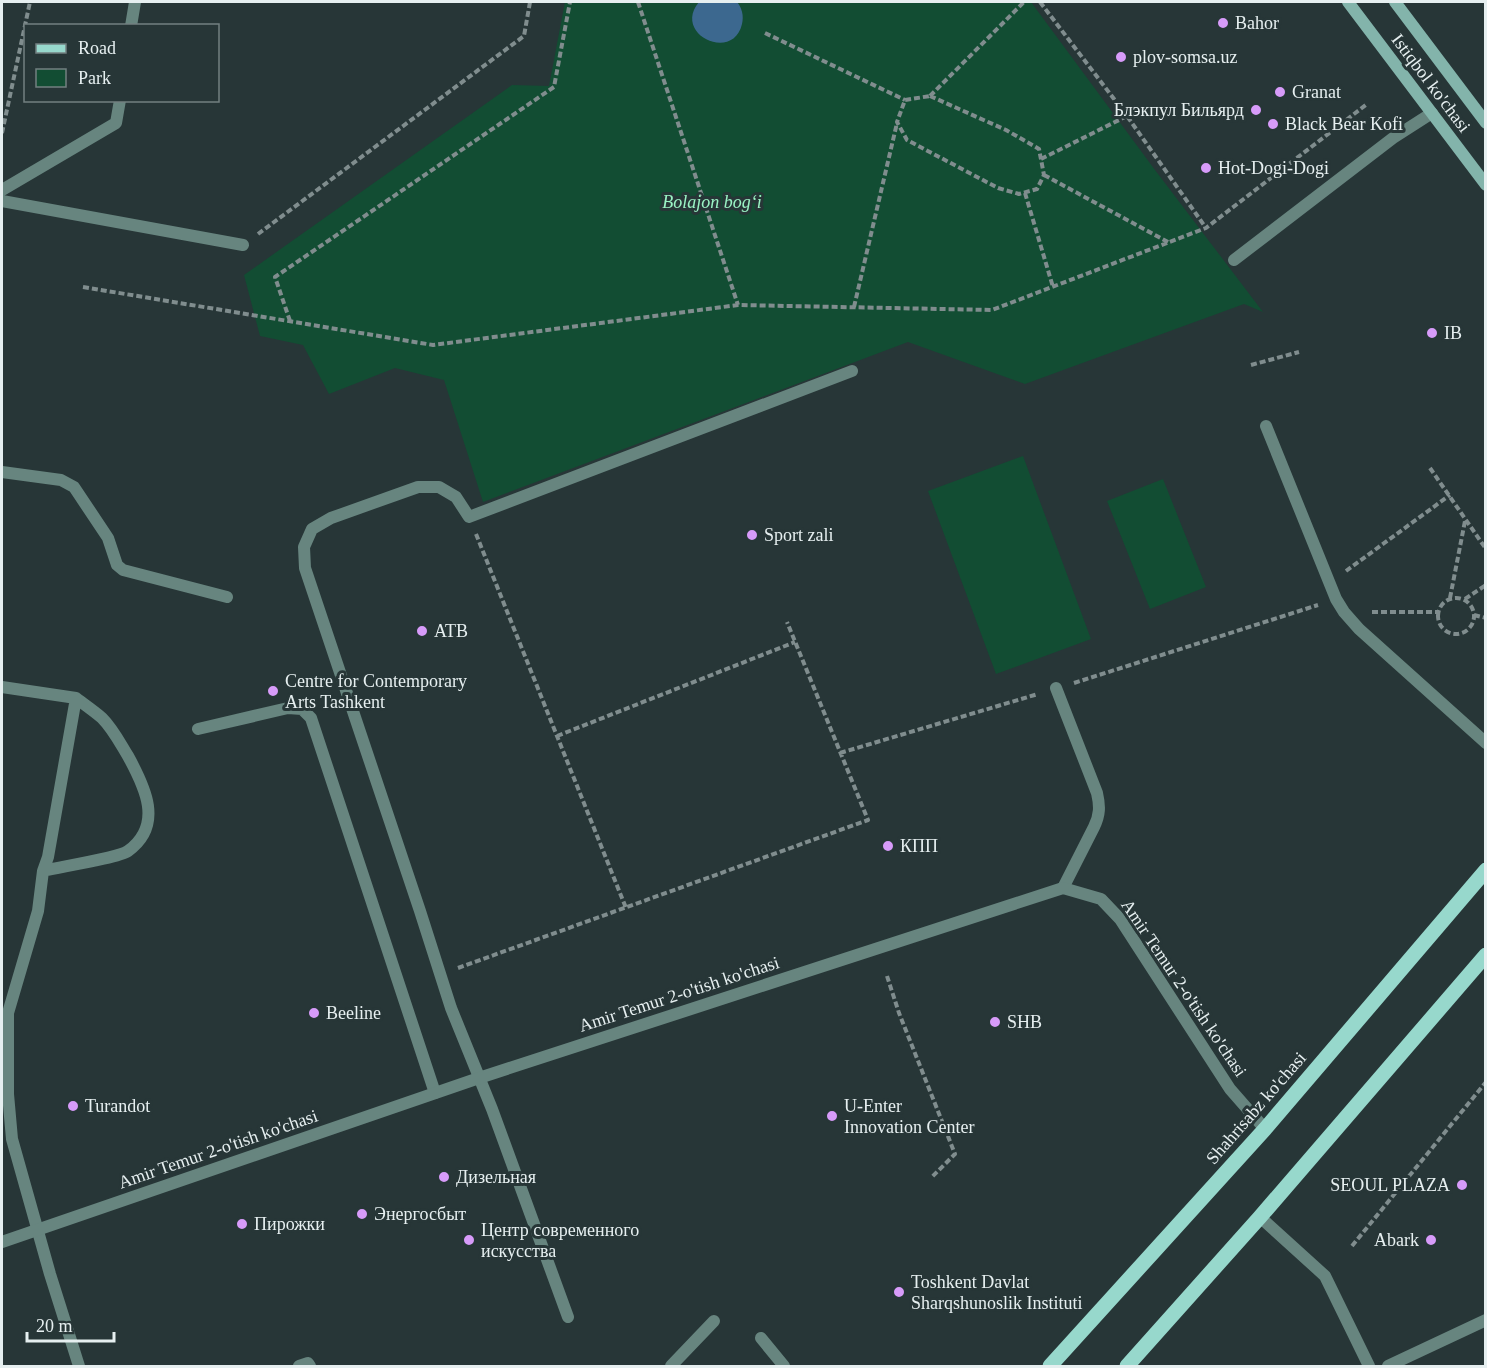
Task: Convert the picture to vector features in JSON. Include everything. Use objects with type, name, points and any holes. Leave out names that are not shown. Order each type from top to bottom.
[{"type":"main road","name":"Shahrisabz ko'chasi","points":[[1050,1366],[1265,1129],[1485,870]]},
{"type":"main road","points":[[1127,1366],[1260,1217],[1485,955]]},
{"type":"street","points":[[131,24],[135,2]]},
{"type":"street","name":"Istiqbol ko'chasi","points":[[1348,2],[1485,185]]},
{"type":"street","name":"Istiqbol ko'chasi","points":[[1395,2],[1485,123]]},
{"type":"street","points":[[2,190],[116,123],[120,102]]},
{"type":"street","points":[[1234,260],[1393,138],[1432,113]]},
{"type":"street","points":[[2,201],[243,245]]},
{"type":"street","points":[[568,1317],[440,975],[305,568],[304,547],[312,529],[331,518],[418,487],[439,487],[456,497],[469,517],[852,371]]},
{"type":"street","points":[[1266,426],[1329,584],[1344,612],[1359,629],[1485,743]]},
{"type":"street","points":[[2,472],[60,480],[74,487],[108,538],[117,565],[123,570],[227,597]]},
{"type":"street","points":[[2,687],[76,698],[102,718],[116,736],[140,779],[148,801],[147,824],[142,840],[126,853],[43,871]]},
{"type":"street","points":[[1056,688],[1100,805],[1099,817],[1064,888]]},
{"type":"street","points":[[76,698],[48,857],[43,871],[38,911],[8,1013],[8,1094],[12,1138],[37,1230],[79,1366]]},
{"type":"street","points":[[198,729],[288,708],[302,709],[311,718],[435,1093]]},
{"type":"street","name":"Amir Temur 2-o'tish ko'chasi","points":[[2,1242],[479,1078],[1064,888],[1101,899],[1120,919],[1230,1089],[1265,1129]]},
{"type":"street","points":[[1260,1217],[1324,1276],[1369,1366]]},
{"type":"street","points":[[1388,1366],[1485,1320]]},
{"type":"street","points":[[671,1366],[714,1321]]},
{"type":"street","points":[[761,1338],[783,1366]]},
{"type":"street","points":[[298,1366],[308,1363],[310,1366]]},
{"type":"path","points":[[25,24],[30,2]]},
{"type":"path","points":[[243,245],[524,36],[530,2]]},
{"type":"path","points":[[290,321],[275,277],[554,87],[570,2]]},
{"type":"path","points":[[638,2],[738,305]]},
{"type":"path","points":[[930,96],[1024,2]]},
{"type":"path","points":[[1040,2],[1126,116],[1206,228]]},
{"type":"path","points":[[2,133],[24,30]]},
{"type":"path","points":[[765,33],[904,100],[930,96],[1006,130],[1039,149],[1044,175],[1037,189],[1025,193],[1019,194],[998,188],[907,140],[897,122]]},
{"type":"path","points":[[854,307],[904,100]]},
{"type":"path","points":[[83,287],[434,345],[738,305],[992,310],[1206,228],[1367,104]]},
{"type":"path","points":[[1041,159],[1126,116]]},
{"type":"path","points":[[1044,175],[1168,243]]},
{"type":"path","points":[[1025,193],[1053,287]]},
{"type":"path","points":[[1251,365],[1299,352]]},
{"type":"path","points":[[1430,468],[1485,549]]},
{"type":"path","points":[[1329,584],[1450,495]]},
{"type":"path","points":[[469,517],[626,908]]},
{"type":"path","points":[[1450,598],[1465,521]]},
{"type":"path","points":[[1465,599],[1485,585]]},
{"type":"path","points":[[1450,598],[1465,599],[1473,609],[1472,626],[1468,630],[1454,634],[1442,628],[1439,623],[1440,606],[1450,598]]},
{"type":"path","points":[[840,753],[1056,688],[1336,599]]},
{"type":"path","points":[[1344,612],[1438,612]]},
{"type":"path","points":[[1474,615],[1485,618]]},
{"type":"path","points":[[440,975],[868,820],[786,622]]},
{"type":"path","points":[[557,736],[795,642]]},
{"type":"path","points":[[887,976],[899,1013],[955,1154],[931,1178]]},
{"type":"path","points":[[1352,1246],[1485,1082]]},
{"type":"green space","name":"Bolajon bog‘i","points":[[565,2],[1031,2],[1263,312],[1244,304],[1025,384],[908,342],[483,502],[444,380],[395,368],[329,394],[303,345],[260,336],[244,275],[512,85],[549,86]]},
{"type":"green space","points":[[1023,456],[1091,639],[996,674],[928,491]]},
{"type":"green space","points":[[1163,479],[1206,587],[1150,609],[1107,501]]},
{"type":"water","points":[[699,2],[737,2],[743,18],[736,36],[728,42],[717,43],[707,40],[698,33],[693,24],[693,14]]},
{"type":"place","name":"Bahor","points":[[1223,23]]},
{"type":"place","name":"plov-somsa.uz","points":[[1121,57]]},
{"type":"place","name":"Granat","points":[[1280,92]]},
{"type":"place","name":"Блэкпул Бильярд","points":[[1256,110]]},
{"type":"place","name":"Black Bear Kofi","points":[[1273,124]]},
{"type":"place","name":"Hot-Dogi-Dogi","points":[[1206,168]]},
{"type":"place","name":"IB","points":[[1432,333]]},
{"type":"place","name":"Sport zali","points":[[752,535]]},
{"type":"place","name":"ATB","points":[[422,631]]},
{"type":"place","name":"Centre for Contemporary Arts Tashkent","points":[[273,691]]},
{"type":"place","name":"КПП","points":[[888,846]]},
{"type":"place","name":"Beeline","points":[[314,1013]]},
{"type":"place","name":"SHB","points":[[995,1022]]},
{"type":"place","name":"Turandot","points":[[73,1106]]},
{"type":"place","name":"U-Enter Innovation Center","points":[[832,1116]]},
{"type":"place","name":"Дизельная","points":[[444,1177]]},
{"type":"place","name":"SEOUL PLAZA","points":[[1462,1185]]},
{"type":"place","name":"Энергосбыт","points":[[362,1214]]},
{"type":"place","name":"Пирожки","points":[[242,1224]]},
{"type":"place","name":"Центр современного искусства","points":[[469,1240]]},
{"type":"place","name":"Abark","points":[[1431,1240]]},
{"type":"place","name":"Toshkent Davlat Sharqshunoslik Instituti","points":[[899,1292]]}]
